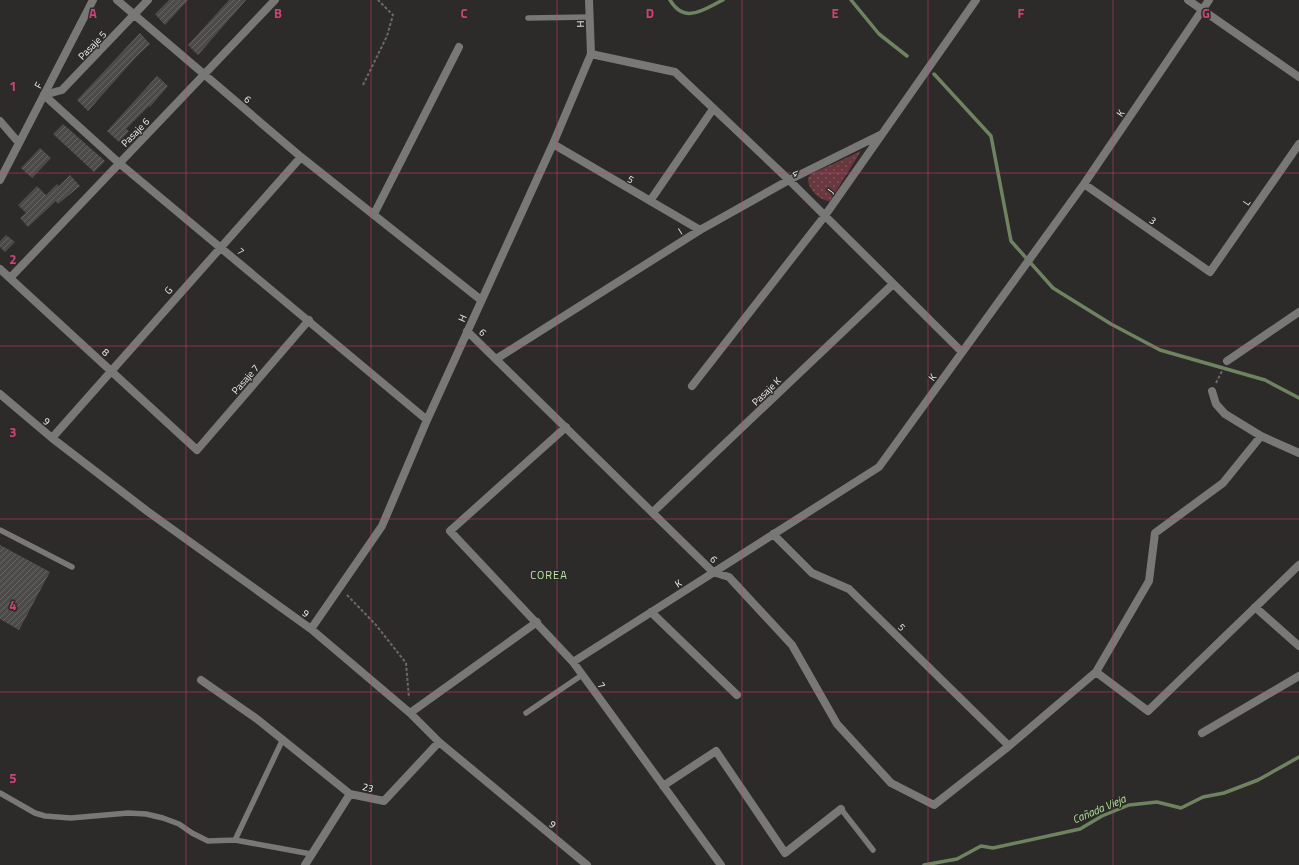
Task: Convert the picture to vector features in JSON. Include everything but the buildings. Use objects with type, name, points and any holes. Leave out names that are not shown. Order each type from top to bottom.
[{"type":"street","name":"F","points":[[0,180],[94,0]]},
{"type":"street","name":"6","points":[[117,0],[300,157],[481,300]]},
{"type":"street","name":"Pasaje 5","points":[[44,95],[62,90],[148,0]]},
{"type":"street","name":"Pasaje 6","points":[[10,278],[275,0]]},
{"type":"street","name":"J","points":[[692,386],[824,217],[976,0]]},
{"type":"street","points":[[1188,0],[1299,77]]},
{"type":"street","name":"K","points":[[573,662],[879,467],[1084,184],[1209,0]]},
{"type":"street","name":"H","points":[[311,629],[382,526],[426,420],[552,144],[591,54],[589,2]]},
{"type":"street","points":[[374,214],[459,47]]},
{"type":"street","name":"4","points":[[591,54],[675,72],[788,180],[962,352]]},
{"type":"street","name":"7","points":[[44,95],[119,163],[309,320],[426,420]]},
{"type":"street","points":[[650,201],[713,108]]},
{"type":"street","points":[[0,121],[19,143]]},
{"type":"street","name":"I","points":[[496,359],[700,230],[788,180],[883,133]]},
{"type":"street","name":"5","points":[[552,144],[700,230]]},
{"type":"street","name":"L","points":[[1210,272],[1299,144]]},
{"type":"street","name":"G","points":[[52,438],[300,157]]},
{"type":"street","name":"3","points":[[1084,184],[1210,272]]},
{"type":"street","name":"8","points":[[0,269],[196,450]]},
{"type":"street","name":"Pasaje K","points":[[653,512],[893,284]]},
{"type":"street","points":[[1227,360],[1299,312]]},
{"type":"street","name":"Pasaje 7","points":[[196,450],[309,320]]},
{"type":"street","name":"6","points":[[467,330],[713,572],[729,577],[792,645],[837,724],[891,783],[934,804],[1009,746]]},
{"type":"street","points":[[1212,391],[1216,404],[1225,414],[1261,436],[1299,453]]},
{"type":"street","name":"9","points":[[0,394],[52,438],[147,511],[311,629],[410,713],[439,742],[587,865]]},
{"type":"street","name":"7","points":[[566,427],[450,531],[573,662],[721,865]]},
{"type":"street","points":[[1009,746],[1096,672],[1149,581],[1155,533],[1223,483],[1261,436]]},
{"type":"street","name":"5","points":[[773,534],[812,573],[849,589],[1009,746]]},
{"type":"street","points":[[1096,672],[1148,711],[1299,565]]},
{"type":"street","points":[[1256,607],[1299,646]]},
{"type":"street","points":[[651,612],[737,695]]},
{"type":"street","points":[[410,713],[537,622]]},
{"type":"street","points":[[1202,733],[1299,676]]},
{"type":"street","points":[[201,680],[283,739],[350,794]]},
{"type":"street","name":"23","points":[[305,865],[350,794],[384,801],[439,742]]},
{"type":"street","points":[[663,786],[716,751],[785,853],[841,809]]},
{"type":"lane","points":[[528,18],[590,17]]},
{"type":"lane","points":[[0,530],[72,567]]},
{"type":"lane","points":[[526,713],[582,675]]},
{"type":"lane","points":[[235,840],[283,739]]},
{"type":"lane","points":[[0,793],[35,813],[45,816],[71,818],[128,813],[146,814],[179,824],[192,833],[208,840],[235,840],[311,854]]},
{"type":"lane","points":[[841,809],[873,850]]},
{"type":"path","points":[[363,85],[387,36],[393,15],[378,0]]},
{"type":"path","points":[[1212,391],[1227,360]]},
{"type":"path","points":[[340,587],[376,625],[406,663],[410,713]]},
{"type":"shaded area","points":[[861,151],[830,201],[822,199],[814,193],[808,182],[808,178],[811,174]]},
{"type":"waterway","points":[[670,0],[676,8],[682,12],[688,13],[702,11],[723,0]]},
{"type":"waterway","points":[[851,0],[879,34],[907,56]]},
{"type":"waterway","points":[[934,74],[991,136],[1011,241],[1053,288],[1111,324],[1160,350],[1265,380],[1299,398]]},
{"type":"waterway","name":"Cañada Vieja","points":[[924,865],[957,859],[981,846],[993,848],[1080,829],[1102,816],[1129,805],[1157,802],[1181,808],[1203,797],[1224,793],[1258,780],[1299,757]]},
{"type":"district","name":"COREA","points":[[549,575]]}]
